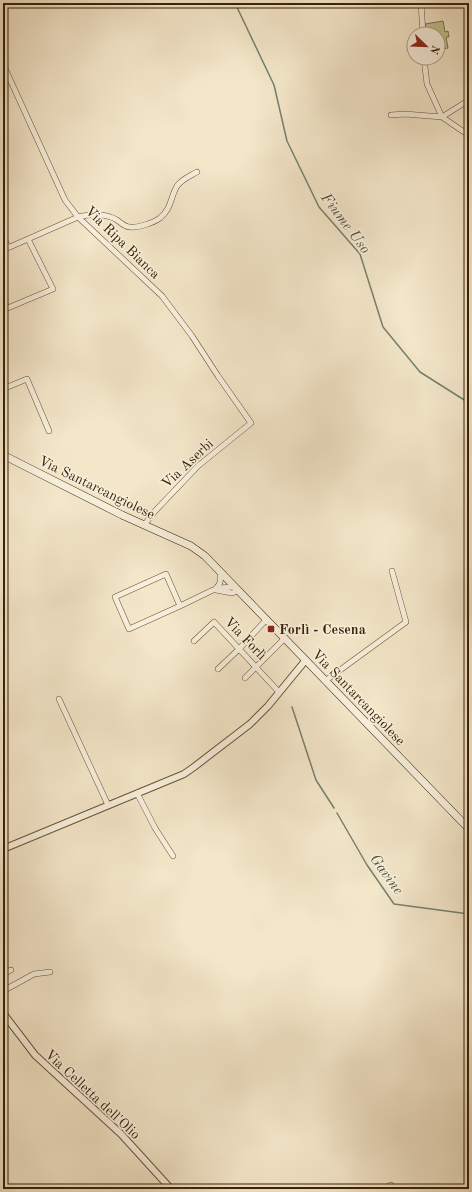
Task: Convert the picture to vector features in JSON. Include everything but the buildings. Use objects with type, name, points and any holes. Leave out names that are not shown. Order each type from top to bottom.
[{"type":"main road","name":"Via Santarcangiolese","points":[[3,455],[144,525],[191,546],[205,556],[469,829]]},
{"type":"street","points":[[421,3],[422,26]]},
{"type":"street","name":"Via Ripa Bianca","points":[[3,64],[65,200],[78,217],[162,296],[192,336],[251,423]]},
{"type":"street","points":[[425,66],[427,84],[442,117],[469,134]]},
{"type":"street","points":[[391,115],[405,114],[442,117],[469,100]]},
{"type":"street","points":[[3,236],[6,249],[88,214],[116,219],[121,224],[130,227],[147,225],[159,219],[168,209],[177,186],[183,180],[197,172]]},
{"type":"street","points":[[3,298],[5,309],[53,289],[28,239]]},
{"type":"street","points":[[3,389],[27,379],[49,431]]},
{"type":"street","name":"Via Aserbi","points":[[144,525],[156,510],[198,466],[251,423]]},
{"type":"street","points":[[213,590],[220,583],[220,571]]},
{"type":"street","points":[[325,681],[406,622],[392,571]]},
{"type":"street","points":[[180,606],[166,574],[115,597],[129,629],[180,606],[213,590],[219,588],[236,589]]},
{"type":"street","points":[[218,669],[266,620]]},
{"type":"street","name":"Via Forlì","points":[[194,641],[214,622],[279,692]]},
{"type":"street","points":[[245,678],[284,639]]},
{"type":"street","points":[[3,850],[184,774],[250,724],[268,706],[305,661]]},
{"type":"street","points":[[59,699],[108,805]]},
{"type":"street","points":[[138,793],[155,828],[173,856]]},
{"type":"street","points":[[3,974],[11,970]]},
{"type":"street","points":[[3,991],[34,974],[50,972]]},
{"type":"street","name":"Via Celletta dell'Olio","points":[[3,1014],[35,1056],[121,1134],[171,1189]]},
{"type":"street","points":[[383,1189],[391,1185]]},
{"type":"green space","points":[[443,21],[444,26],[425,26],[425,24]]},
{"type":"green space","points":[[448,31],[449,37],[446,37],[446,32]]},
{"type":"green space","points":[[446,37],[448,48],[446,48]]},
{"type":"waterway","name":"Fiume Uso","points":[[235,3],[274,85],[287,141],[319,207],[360,254],[383,327],[420,372],[469,403]]},
{"type":"waterway","name":"Gavine","points":[[292,707],[316,780],[334,808]]},
{"type":"waterway","name":"Gavine","points":[[337,813],[367,865],[394,904],[469,914]]},
{"type":"place","name":"Forlì - Cesena","points":[[271,629]]}]
